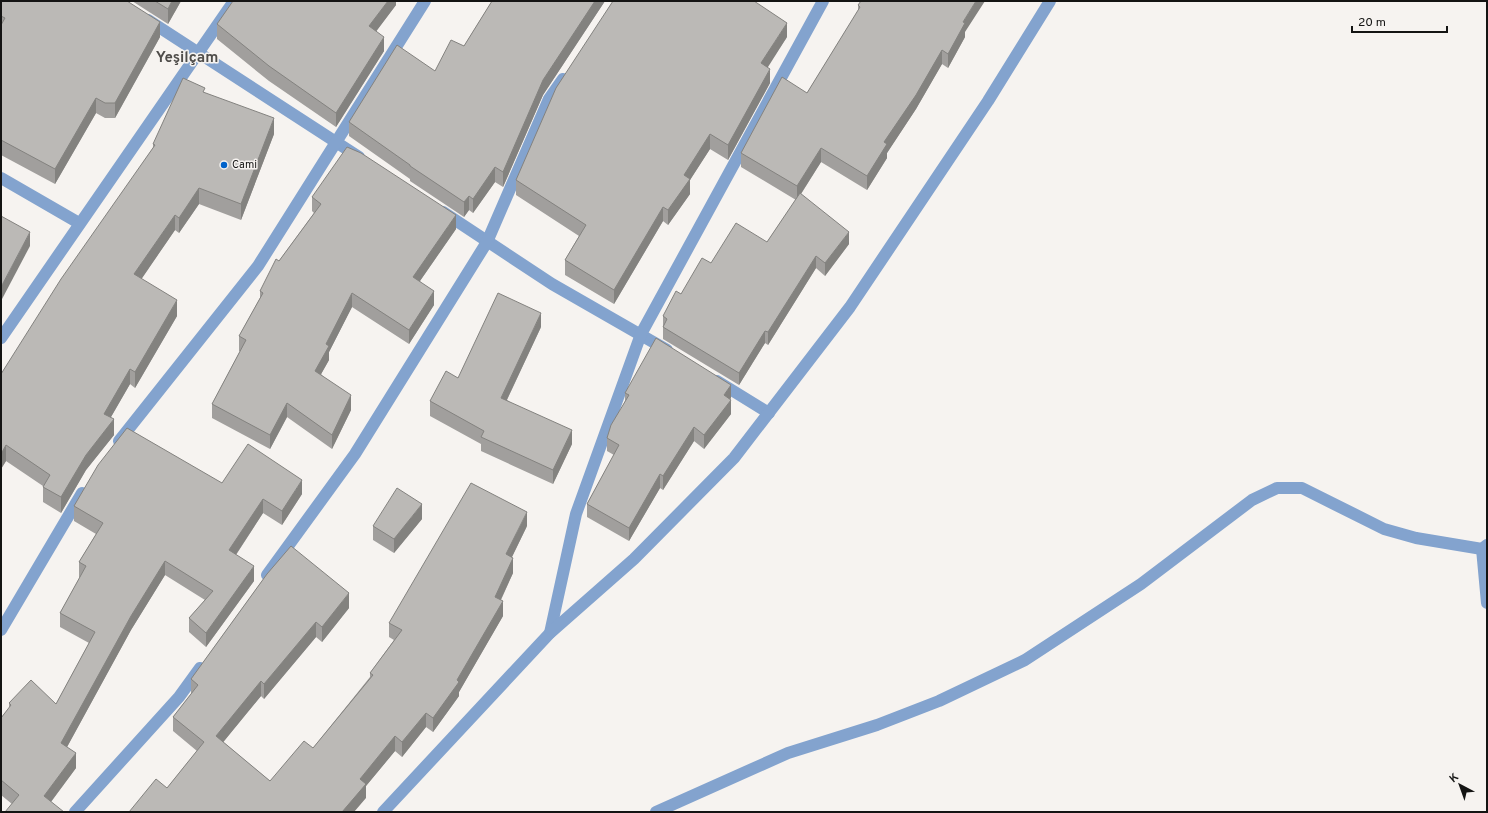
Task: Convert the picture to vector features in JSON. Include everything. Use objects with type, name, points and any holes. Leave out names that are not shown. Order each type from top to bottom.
[{"type":"street","points":[[1,338],[79,223],[234,1]]},
{"type":"street","points":[[112,450],[258,266],[425,1]]},
{"type":"street","points":[[550,633],[576,514],[641,334],[823,1]]},
{"type":"street","points":[[383,812],[550,633],[640,553],[734,458],[850,308],[988,101],[1047,2]]},
{"type":"street","points":[[137,13],[370,164]]},
{"type":"street","points":[[258,588],[355,454],[488,242],[549,99],[571,66]]},
{"type":"street","points":[[1,178],[79,223]]},
{"type":"street","points":[[435,207],[552,284],[675,355]]},
{"type":"street","points":[[708,376],[769,413]]},
{"type":"street","points":[[1,630],[88,481]]},
{"type":"street","points":[[656,812],[788,753],[877,725],[939,701],[1024,660],[1140,584],[1252,500],[1277,488],[1302,488],[1384,529],[1416,538],[1484,547],[1487,603]]},
{"type":"street","points":[[75,812],[179,697],[207,658]]},
{"type":"building","points":[[1,1],[127,1],[160,22],[115,103],[105,103],[96,98],[55,169],[1,140],[1,25],[5,18],[1,16]]},
{"type":"building","points":[[155,1],[172,1],[168,9]]},
{"type":"building","points":[[233,1],[388,1],[369,26],[384,37],[336,113],[269,66],[217,24]]},
{"type":"building","points":[[492,1],[595,1],[543,80],[503,172],[495,167],[473,199],[469,196],[464,202],[410,166],[349,122],[397,45],[435,71],[451,40],[464,46]]},
{"type":"building","points":[[613,1],[754,1],[787,23],[761,63],[770,69],[728,145],[710,134],[684,175],[690,179],[668,210],[663,207],[614,290],[565,260],[586,225],[516,180],[556,88]]},
{"type":"building","points":[[861,1],[976,1],[963,22],[965,23],[948,54],[942,50],[916,95],[884,142],[887,144],[867,176],[821,148],[797,186],[741,153],[782,77],[807,93],[860,7],[858,5]]},
{"type":"building","points":[[183,78],[205,88],[203,92],[274,118],[241,204],[199,188],[179,218],[175,215],[134,274],[177,300],[135,372],[130,369],[104,414],[114,419],[86,455],[61,497],[43,487],[50,475],[6,445],[1,454],[1,374],[61,279],[155,145],[153,144]]},
{"type":"building","points":[[347,147],[361,153],[456,215],[413,277],[434,291],[409,330],[352,293],[326,344],[329,346],[315,371],[351,395],[332,435],[287,403],[270,435],[212,404],[246,340],[239,336],[263,293],[260,291],[276,259],[279,261],[321,204],[312,197]]},
{"type":"building","points":[[800,193],[849,232],[825,263],[816,256],[768,332],[765,331],[739,373],[663,327],[667,319],[663,316],[676,291],[681,294],[702,258],[711,263],[736,223],[767,242]]},
{"type":"building","points":[[1,216],[30,232],[1,287]]},
{"type":"building","points":[[498,293],[541,313],[501,398],[572,430],[553,470],[481,437],[484,431],[430,401],[446,371],[458,378]]},
{"type":"building","points":[[656,338],[731,385],[724,395],[731,400],[704,435],[694,427],[663,476],[660,474],[629,528],[587,504],[619,445],[607,438],[611,425],[629,395],[625,393]]},
{"type":"building","points":[[127,428],[222,483],[248,444],[302,480],[282,511],[263,499],[229,550],[254,566],[206,633],[189,618],[213,591],[165,561],[131,616],[61,743],[76,753],[44,796],[64,812],[5,812],[19,795],[1,780],[1,718],[11,705],[9,703],[31,680],[56,704],[95,632],[60,613],[86,566],[79,562],[103,523],[74,506],[98,465]]},
{"type":"building","points":[[471,483],[527,512],[506,554],[513,558],[495,597],[503,601],[457,680],[459,682],[433,718],[426,713],[402,742],[395,736],[360,779],[366,784],[342,812],[129,812],[156,779],[167,788],[204,742],[173,717],[198,685],[191,679],[267,574],[291,546],[349,593],[322,627],[316,622],[264,684],[261,681],[216,736],[270,781],[304,741],[313,748],[373,675],[370,673],[402,630],[389,623]]},
{"type":"building","points":[[397,488],[422,504],[394,539],[373,526]]},
{"type":"place","name":"Cami","points":[[224,165]]},
{"type":"district","name":"Yeşilçam","points":[[187,58]]}]
